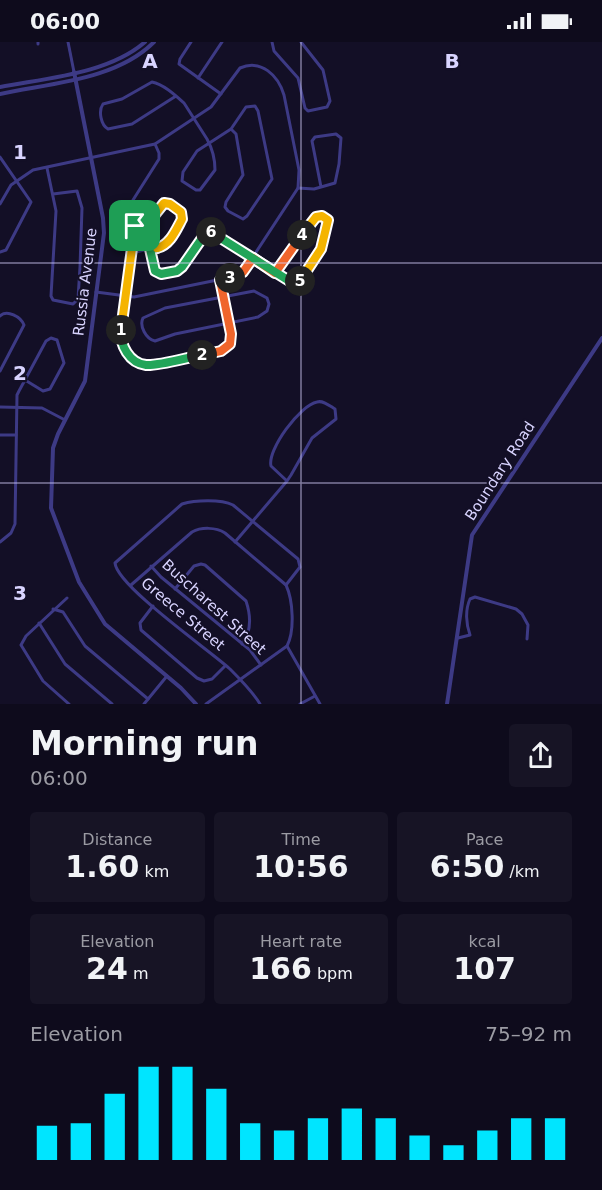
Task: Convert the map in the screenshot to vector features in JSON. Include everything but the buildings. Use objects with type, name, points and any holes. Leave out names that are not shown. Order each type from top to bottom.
[{"type":"street","points":[[68,42],[74,72]]},
{"type":"street","points":[[0,87],[114,62],[129,55],[145,42]]},
{"type":"street","points":[[0,94],[122,66],[136,58],[154,42]]},
{"type":"street","points":[[191,42],[178,63],[221,94]]},
{"type":"street","points":[[198,78],[222,42]]},
{"type":"street","points":[[272,42],[274,51],[298,78],[305,108],[308,111],[315,111],[327,107],[329,99],[323,70],[302,42]]},
{"type":"street","points":[[0,204],[8,189],[32,171],[155,144],[211,107],[235,74],[243,67],[258,66],[272,75],[281,88],[285,100],[299,170],[298,188],[241,274],[138,296],[126,297],[96,292]]},
{"type":"street","name":"Russia Avenue","points":[[74,72],[105,227],[85,381],[53,448],[50,499],[52,515],[80,584],[105,624],[190,696],[196,704]]},
{"type":"street","points":[[176,96],[132,124],[110,129],[104,126],[100,110],[103,104],[122,99],[150,83],[158,84],[176,96],[184,103],[208,142],[213,152],[215,170],[202,189],[197,190],[182,181],[181,175],[195,154],[208,142],[231,129],[246,107],[253,105],[257,107],[272,177],[243,219],[225,207],[225,202],[243,175],[236,134],[231,129]]},
{"type":"street","points":[[298,188],[309,190],[332,186],[336,182],[341,138],[336,134],[315,137],[312,140],[321,187]]},
{"type":"street","points":[[155,144],[159,159],[132,202],[135,226],[121,342],[128,354],[143,364],[153,364],[221,351],[227,347],[231,342],[226,297],[220,280]]},
{"type":"street","points":[[0,157],[29,196],[31,203],[6,250],[0,252]]},
{"type":"street","points":[[47,167],[53,194],[55,223],[52,298],[57,302],[73,304],[78,299],[80,277],[81,202],[79,192],[75,190],[53,194]]},
{"type":"street","points":[[132,253],[166,244],[181,221],[182,213],[170,204],[164,203],[149,222],[135,226]]},
{"type":"street","points":[[150,249],[154,268],[161,274],[181,268],[207,232],[215,234],[275,273],[292,283],[297,283],[323,243],[329,223],[327,218],[322,216],[314,218],[275,273]]},
{"type":"street","points":[[254,291],[267,298],[270,304],[264,314],[228,323],[168,335],[153,341],[141,324],[143,318],[155,311],[254,291]]},
{"type":"street","points":[[0,316],[8,313],[21,320],[24,325],[0,371]]},
{"type":"street","name":"Boundary Road","points":[[447,704],[473,533],[602,338]]},
{"type":"street","points":[[0,542],[11,533],[15,526],[18,393],[47,339],[57,340],[64,363],[50,389],[43,391],[25,380]]},
{"type":"street","points":[[235,542],[287,481],[312,438],[336,417],[335,409],[322,402],[317,402],[291,421],[270,462],[287,481]]},
{"type":"street","points":[[0,407],[42,408],[65,420]]},
{"type":"street","points":[[0,435],[16,435]]},
{"type":"street","name":"Greece Street","points":[[253,521],[228,502],[188,502],[180,506],[115,563],[117,570],[130,585],[225,666],[260,704]]},
{"type":"street","points":[[253,521],[299,561],[300,567],[286,585]]},
{"type":"street","points":[[130,585],[196,530],[219,530],[286,585],[290,594],[292,627],[287,646],[206,704]]},
{"type":"street","points":[[175,589],[195,565],[205,566],[246,601],[250,632],[242,644]]},
{"type":"street","name":"Buscharest Street","points":[[151,566],[175,589],[242,644],[262,665]]},
{"type":"street","points":[[458,638],[470,635],[467,626],[468,603],[470,598],[475,597],[520,612],[528,625],[527,639]]},
{"type":"street","points":[[67,598],[23,640],[22,648],[44,682],[69,704]]},
{"type":"street","points":[[153,606],[140,622],[141,630],[197,678],[208,681],[225,666]]},
{"type":"street","points":[[53,609],[63,612],[85,646],[148,699]]},
{"type":"street","points":[[39,623],[65,664],[112,704]]},
{"type":"street","points":[[287,646],[320,704]]},
{"type":"street","points":[[144,704],[167,676]]},
{"type":"street","points":[[300,704],[315,696]]},
{"type":"route","points":[[135,226],[121,337],[122,345],[128,354],[146,365],[221,351],[227,347],[231,342],[231,334],[220,280],[241,274],[245,269],[253,258],[275,273],[314,218],[324,216],[329,223],[321,249],[306,274],[296,284],[288,281],[275,273],[215,234],[209,232],[203,236],[181,268],[177,271],[159,274],[154,268],[150,249],[166,244],[181,221],[182,213],[170,204],[164,203],[149,222],[135,226]]}]
